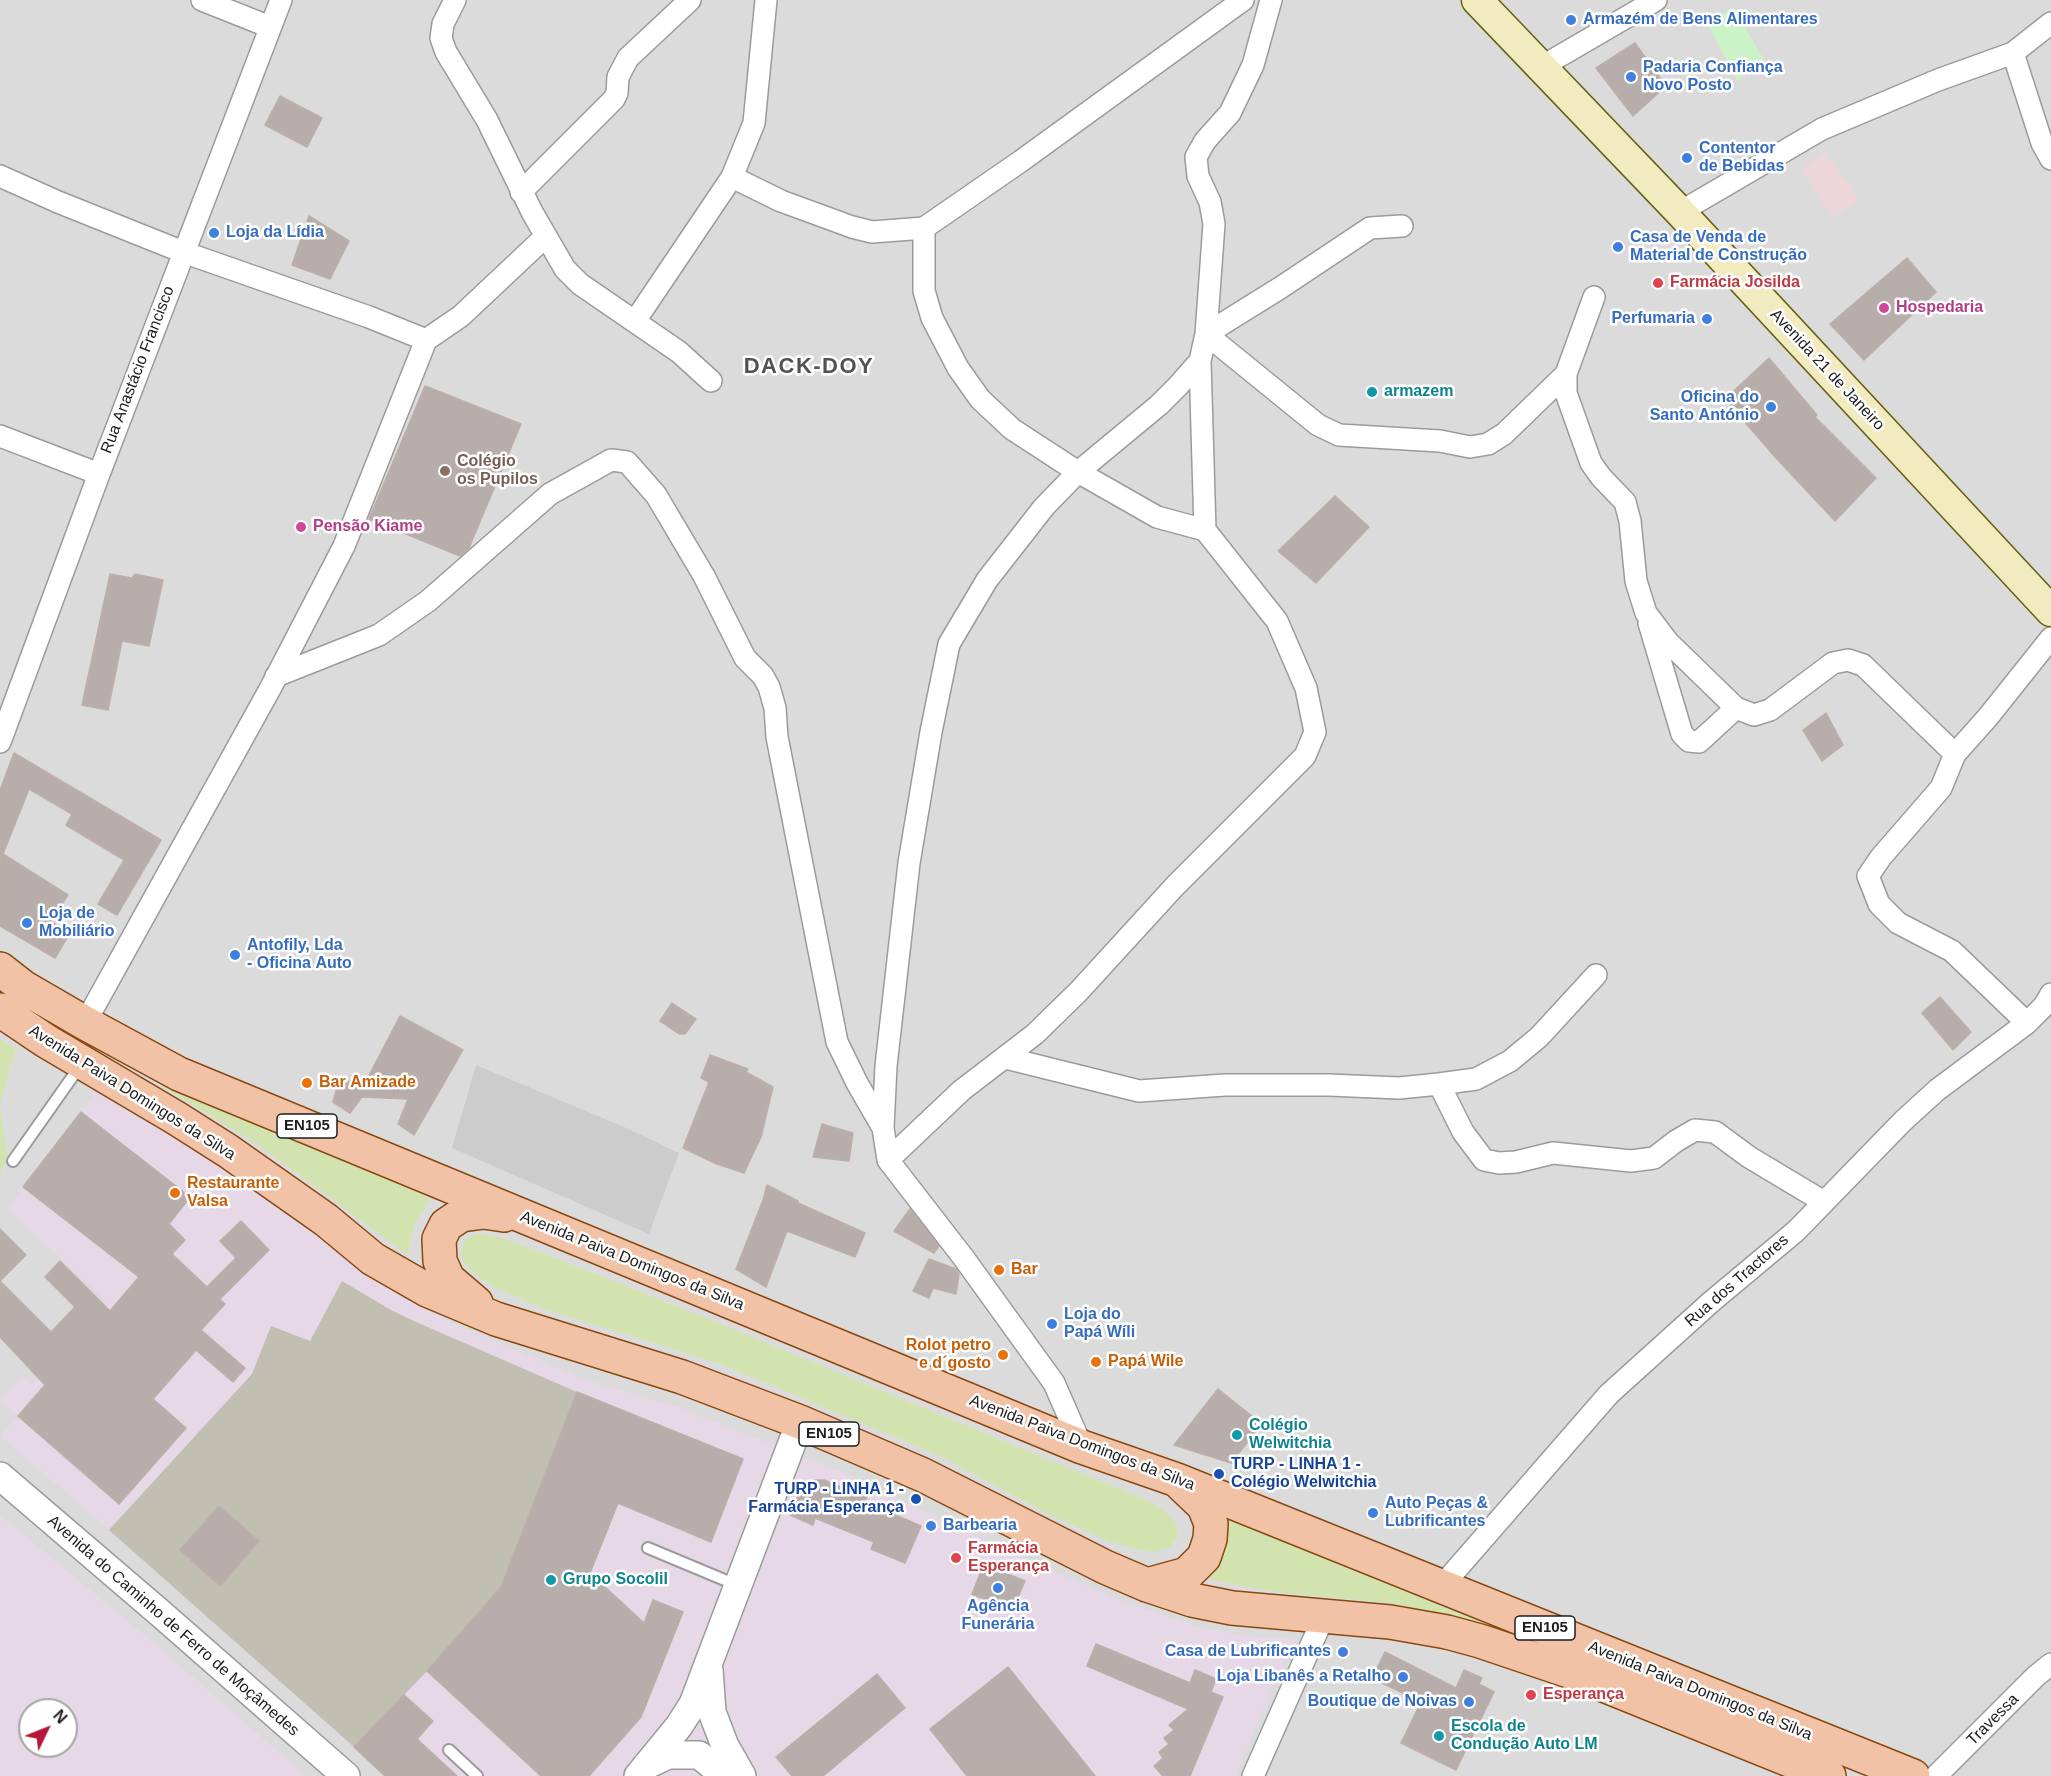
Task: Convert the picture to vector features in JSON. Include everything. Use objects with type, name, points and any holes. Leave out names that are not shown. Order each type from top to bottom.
[{"type":"main road","name":"Avenida 21 de Janeiro","points":[[1477,0],[1680,212],[2051,611]]},
{"type":"main road","name":"Avenida Paiva Domingos da Silva","points":[[0,969],[23,987],[179,1074],[1082,1447],[1177,1480],[1913,1776]]},
{"type":"main road","name":"Avenida Paiva Domingos da Silva","points":[[0,1010],[82,1063],[177,1118],[228,1151],[326,1220],[382,1264],[427,1290],[496,1319],[682,1377],[800,1422],[923,1474],[1105,1567],[1147,1585],[1192,1600],[1232,1608],[1390,1622],[1447,1632],[1517,1652],[1569,1671],[1829,1776]]},
{"type":"main road","points":[[496,1319],[448,1279],[440,1261],[439,1239],[446,1225],[461,1215],[484,1212],[534,1220]]},
{"type":"main road","points":[[1147,1585],[1188,1574],[1204,1557],[1210,1539],[1211,1524],[1204,1506],[1177,1480]]},
{"type":"street","points":[[202,0],[270,27]]},
{"type":"street","name":"Rua Anastácio Francisco","points":[[0,742],[99,474],[280,0]]},
{"type":"street","points":[[454,0],[443,24],[441,38],[446,52],[487,120],[521,192],[564,269],[580,284],[679,352],[711,381]]},
{"type":"street","points":[[521,192],[614,99],[617,93],[618,77],[628,58],[690,0]]},
{"type":"street","points":[[635,321],[732,177],[754,123],[766,0]]},
{"type":"street","points":[[732,177],[781,201],[852,227],[872,232],[924,228],[1021,161],[1243,0]]},
{"type":"street","points":[[888,1160],[962,1090],[1035,1034],[1079,991],[1175,886],[1305,756],[1315,732],[1306,688],[1276,621],[1205,530],[1200,361],[1206,334],[1214,224],[1210,202],[1198,176],[1196,157],[1205,141],[1230,113],[1253,65],[1271,0]]},
{"type":"street","points":[[1541,67],[1656,0]]},
{"type":"street","points":[[1680,212],[1822,129],[1938,80],[2013,53],[2051,23]]},
{"type":"street","points":[[2013,53],[2042,143],[2051,159]]},
{"type":"street","points":[[0,176],[183,252],[369,317],[426,340]]},
{"type":"street","points":[[1206,334],[1370,228],[1402,225]]},
{"type":"street","points":[[924,228],[924,291],[933,318],[958,368],[980,399],[1012,429],[1078,472],[1157,517],[1205,530]]},
{"type":"street","points":[[85,1023],[276,676],[344,546],[426,340],[461,316],[545,237]]},
{"type":"street","points":[[1594,297],[1566,374],[1566,393],[1591,463],[1625,502],[1630,521],[1636,581],[1682,734],[1689,741],[1699,742],[1736,708]]},
{"type":"street","points":[[1206,334],[1318,425],[1339,435],[1440,441],[1470,447],[1488,444],[1504,434],[1566,374]]},
{"type":"street","points":[[1082,1447],[1054,1383],[963,1257],[888,1160],[883,1128],[886,1066],[909,863],[931,732],[949,644],[987,580],[1044,507],[1078,472],[1159,405],[1200,361]]},
{"type":"street","points":[[0,436],[99,474]]},
{"type":"street","points":[[276,676],[379,635],[428,601],[550,494],[611,460],[627,462],[656,495],[704,576],[745,658],[763,676],[769,687],[775,708],[777,737],[837,1042],[883,1128]]},
{"type":"street","points":[[1646,613],[1668,642],[1736,708],[1754,715],[1770,710],[1833,663],[1848,660],[1863,665],[1955,754]]},
{"type":"street","points":[[2027,1023],[1952,951],[1898,923],[1879,904],[1868,876],[1881,857],[1941,788],[1955,754],[1988,717],[2051,638]]},
{"type":"street","points":[[1006,1058],[1139,1091],[1225,1085],[1399,1088],[1476,1079],[1510,1061],[1539,1037],[1596,975]]},
{"type":"street","name":"Rua dos Tractores","points":[[1441,1587],[1608,1395],[1711,1302],[1796,1231],[1936,1090],[2049,1004]]},
{"type":"street","points":[[1439,1084],[1463,1132],[1484,1160],[1499,1163],[1516,1162],[1553,1153],[1631,1161],[1654,1158],[1695,1130],[1715,1132],[1749,1157],[1824,1202]]},
{"type":"street","points":[[642,1770],[679,1726],[693,1704],[800,1422]]},
{"type":"street","name":"Avenida do Caminho de Ferro de Moçâmedes","points":[[0,1476],[346,1776]]},
{"type":"street","points":[[1253,1776],[1324,1616]]},
{"type":"street","points":[[708,1664],[712,1712],[725,1746],[742,1776]]},
{"type":"street","name":"Travessa","points":[[1936,1776],[2036,1676],[2051,1664]]},
{"type":"street","points":[[642,1770],[668,1755],[699,1755],[725,1776]]},
{"type":"lane","points":[[13,1161],[82,1063]]},
{"type":"lane","points":[[648,1548],[739,1586]]},
{"type":"lane","points":[[449,1750],[477,1776]]},
{"type":"shaded area","points":[[0,0],[2051,0],[2051,1776],[0,1776]]},
{"type":"shaded area","points":[[1825,152],[1859,199],[1834,217],[1801,171]]},
{"type":"shaded area","points":[[476,1065],[624,1127],[679,1153],[649,1234],[452,1148]]},
{"type":"shaded area","points":[[95,1092],[179,1140],[264,1195],[365,1274],[405,1299],[450,1322],[586,1380],[675,1406],[837,1470],[1043,1567],[1129,1603],[1204,1628],[1252,1637],[1294,1638],[1236,1776],[385,1776],[0,1436],[18,1416],[0,1400],[22,1376],[31,1385],[105,1300],[7,1209]]},
{"type":"shaded area","points":[[342,1281],[416,1322],[577,1392],[501,1587],[427,1671],[354,1747],[109,1530],[252,1374],[271,1326],[310,1341]]},
{"type":"shaded area","points":[[0,1515],[160,1648],[306,1776],[0,1776]]},
{"type":"green space","points":[[1734,8],[1765,62],[1737,80],[1707,23]]},
{"type":"green space","points":[[0,1039],[16,1048],[0,1104]]},
{"type":"green space","points":[[159,1085],[392,1180],[430,1199],[414,1225],[408,1255],[253,1141]]},
{"type":"green space","points":[[0,1104],[7,1154],[0,1177]]},
{"type":"green space","points":[[478,1233],[502,1238],[540,1252],[706,1318],[1151,1502],[1168,1513],[1178,1527],[1178,1536],[1170,1547],[1155,1552],[1138,1550],[1109,1541],[1052,1516],[938,1455],[718,1363],[547,1310],[484,1281],[469,1268],[461,1256],[462,1247],[467,1238]]},
{"type":"green space","points":[[1226,1518],[1502,1627],[1382,1602],[1292,1594],[1208,1579],[1225,1550]]},
{"type":"building","name":"Padaria Confiança Novo Posto","points":[[1635,43],[1666,86],[1633,116],[1596,68]]},
{"type":"building","points":[[280,96],[322,118],[307,147],[265,125]]},
{"type":"building","points":[[309,216],[349,241],[330,279],[292,265]]},
{"type":"building","name":"Hospedaria","points":[[1907,258],[1936,292],[1864,360],[1830,324]]},
{"type":"building","points":[[1769,358],[1817,415],[1815,417],[1876,478],[1835,521],[1725,399]]},
{"type":"building","name":"Colégio os Pupilos","points":[[425,386],[521,424],[469,548],[460,556],[369,519]]},
{"type":"building","points":[[1335,496],[1369,527],[1316,583],[1278,551]]},
{"type":"building","points":[[110,574],[132,578],[135,574],[163,580],[149,646],[122,641],[108,710],[82,705]]},
{"type":"building","points":[[1826,713],[1843,745],[1822,761],[1803,730]]},
{"type":"building","points":[[14,753],[161,840],[117,915],[98,904],[124,860],[66,825],[72,814],[29,789],[3,854],[68,895],[50,921],[70,933],[55,958],[0,926],[0,790]]},
{"type":"building","points":[[1940,997],[1971,1032],[1953,1050],[1922,1013]]},
{"type":"building","points":[[672,1003],[696,1019],[685,1034],[679,1034],[660,1021]]},
{"type":"building","points":[[400,1016],[463,1050],[414,1135],[398,1124],[408,1099],[362,1097],[350,1113],[333,1102],[339,1080],[365,1083]]},
{"type":"building","points":[[710,1055],[748,1069],[746,1072],[773,1087],[761,1137],[744,1173],[717,1164],[683,1148],[709,1082],[701,1078]]},
{"type":"building","points":[[81,1112],[190,1197],[169,1224],[185,1240],[172,1254],[207,1287],[236,1258],[220,1241],[241,1221],[269,1250],[220,1299],[225,1304],[201,1330],[245,1368],[233,1382],[196,1350],[153,1399],[186,1428],[119,1504],[18,1416],[45,1385],[0,1337],[0,1281],[51,1332],[75,1307],[45,1277],[60,1261],[110,1311],[139,1277],[23,1187]]},
{"type":"building","points":[[822,1124],[853,1133],[849,1161],[813,1157]]},
{"type":"building","points":[[767,1185],[798,1203],[865,1233],[855,1257],[787,1231],[766,1287],[736,1269]]},
{"type":"building","points":[[910,1209],[939,1246],[934,1253],[894,1231]]},
{"type":"building","points":[[0,1229],[26,1255],[0,1281]]},
{"type":"building","points":[[929,1259],[956,1269],[959,1274],[956,1294],[933,1288],[929,1298],[913,1291]]},
{"type":"building","name":"Colégio Welwitchia","points":[[1218,1389],[1262,1424],[1231,1463],[1174,1445]]},
{"type":"building","name":"Grupo Socolil","points":[[577,1392],[743,1459],[711,1542],[618,1503],[590,1573],[644,1623],[653,1600],[683,1612],[641,1717],[589,1776],[541,1776],[427,1671],[501,1587]]},
{"type":"building","points":[[824,1480],[867,1498],[865,1502],[921,1526],[905,1563],[871,1549],[874,1542],[815,1518],[813,1525],[790,1515],[800,1490],[806,1482]]},
{"type":"building","points":[[219,1506],[259,1541],[220,1586],[180,1550]]},
{"type":"building","name":"Agência Funerária","points":[[984,1564],[1025,1581],[1012,1611],[972,1594]]},
{"type":"building","points":[[1096,1644],[1190,1683],[1195,1670],[1216,1679],[1211,1692],[1223,1697],[1190,1776],[1163,1776],[1154,1766],[1163,1758],[1159,1752],[1169,1744],[1164,1738],[1174,1730],[1169,1725],[1188,1709],[1087,1666]]},
{"type":"building","points":[[1385,1652],[1456,1688],[1464,1670],[1482,1678],[1479,1684],[1494,1692],[1456,1770],[1401,1743],[1421,1702],[1372,1678]]},
{"type":"building","points":[[1008,1667],[1095,1776],[967,1776],[930,1729]]},
{"type":"building","points":[[877,1674],[905,1708],[823,1776],[792,1776],[776,1757]]},
{"type":"building","points":[[404,1695],[433,1721],[417,1739],[457,1776],[385,1776],[354,1747]]},
{"type":"place","name":"Armazém de Bens Alimentares","points":[[1571,20]]},
{"type":"place","name":"Padaria Confiança Novo Posto","points":[[1631,77]]},
{"type":"place","name":"Contentor de Bebidas","points":[[1687,158]]},
{"type":"place","name":"Loja da Lídia","points":[[214,233]]},
{"type":"place","name":"Casa de Venda de Material de Construção","points":[[1618,247]]},
{"type":"place","name":"Farmácia Josilda","points":[[1658,283]]},
{"type":"place","name":"Hospedaria","points":[[1884,308]]},
{"type":"place","name":"Perfumaria","points":[[1707,319]]},
{"type":"place","name":"armazem","points":[[1372,392]]},
{"type":"place","name":"Oficina do Santo António","points":[[1771,407]]},
{"type":"place","name":"Colégio os Pupilos","points":[[445,471]]},
{"type":"place","name":"Pensão Kiame","points":[[301,527]]},
{"type":"place","name":"Loja de Mobiliário","points":[[27,923]]},
{"type":"place","name":"Antofily, Lda - Oficina Auto","points":[[235,955]]},
{"type":"place","name":"Bar Amizade","points":[[307,1083]]},
{"type":"place","name":"Restaurante Valsa","points":[[175,1193]]},
{"type":"place","name":"Bar","points":[[999,1270]]},
{"type":"place","name":"Loja do Papá Wíli","points":[[1052,1324]]},
{"type":"place","name":"Rolot petro e d´gosto","points":[[1003,1355]]},
{"type":"place","name":"Papá Wile","points":[[1096,1362]]},
{"type":"place","name":"Colégio Welwitchia","points":[[1237,1435]]},
{"type":"place","name":"TURP - LINHA 1 - Colégio Welwitchia","points":[[1219,1474]]},
{"type":"place","name":"TURP - LINHA 1 - Farmácia Esperança","points":[[916,1499]]},
{"type":"place","name":"Auto Peças & Lubrificantes","points":[[1373,1513]]},
{"type":"place","name":"Barbearia","points":[[931,1526]]},
{"type":"place","name":"Farmácia Esperança","points":[[956,1558]]},
{"type":"place","name":"Grupo Socolil","points":[[551,1580]]},
{"type":"place","name":"Agência Funerária","points":[[998,1588]]},
{"type":"place","name":"Casa de Lubrificantes","points":[[1343,1652]]},
{"type":"place","name":"Loja Libanês a Retalho","points":[[1403,1677]]},
{"type":"place","name":"Esperança","points":[[1531,1695]]},
{"type":"place","name":"Boutique de Noivas","points":[[1469,1702]]},
{"type":"place","name":"Escola de Condução Auto LM","points":[[1439,1736]]},
{"type":"district","name":"DACK-DOY","points":[[809,367]]}]
